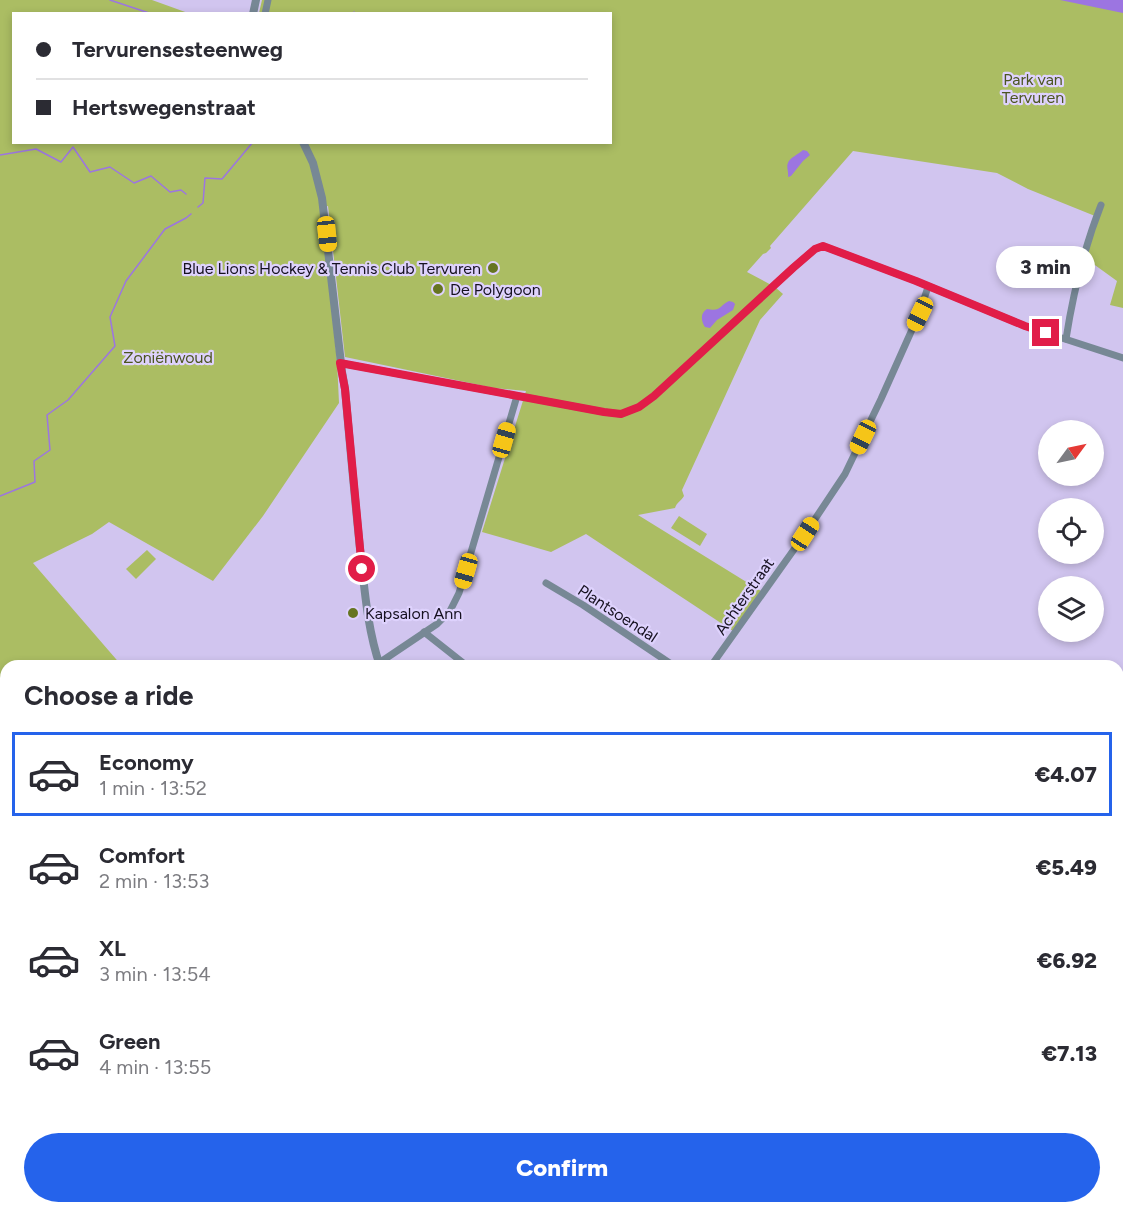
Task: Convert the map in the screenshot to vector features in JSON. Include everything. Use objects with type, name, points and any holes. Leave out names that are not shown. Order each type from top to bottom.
[{"type":"street","points":[[304,144],[313,163],[322,198],[340,363],[345,389],[367,611],[378,660]]},
{"type":"street","points":[[1066,339],[1085,249],[1101,206]]},
{"type":"street","points":[[340,363],[621,414],[639,407],[654,396],[793,268],[823,246],[1025,326],[1123,358]]},
{"type":"street","name":"Achterstraat","points":[[715,660],[805,534],[844,474],[920,314],[928,286]]},
{"type":"street","points":[[382,660],[437,624],[450,610],[459,593],[517,396]]},
{"type":"street","name":"Plantsoendal","points":[[546,583],[665,660]]},
{"type":"street","points":[[424,632],[459,660]]},
{"type":"green space","points":[[0,0],[152,0],[185,12],[12,12],[12,144],[612,144],[612,12],[259,12],[262,0],[1123,0],[1123,308],[1110,305],[1117,281],[1081,255],[1095,216],[1028,189],[997,173],[853,151],[770,246],[771,248],[747,272],[775,287],[783,294],[760,320],[682,490],[684,496],[675,508],[638,515],[761,591],[733,631],[586,534],[551,552],[482,532],[526,391],[494,388],[345,357],[328,206],[321,208],[337,361],[339,403],[263,516],[213,581],[109,522],[92,534],[33,563],[117,660],[0,660]]},
{"type":"green space","points":[[679,516],[707,534],[700,546],[671,528]]},
{"type":"green space","points":[[147,550],[156,559],[136,579],[126,569]]},
{"type":"shaded area","points":[[1060,0],[1123,0],[1123,13]]},
{"type":"shaded area","points":[[803,150],[810,155],[788,177],[789,161]]},
{"type":"shaded area","points":[[729,301],[735,304],[733,310],[717,320],[710,328],[705,327],[703,313],[707,309],[717,309]]},
{"type":"waterway","points":[[110,0],[146,12]]},
{"type":"waterway","points":[[198,207],[203,203],[205,178],[222,179],[251,144]]},
{"type":"waterway","points":[[0,155],[36,149],[61,162],[73,147],[90,172],[110,167],[134,183],[151,176],[170,192],[181,190],[186,194]]},
{"type":"waterway","points":[[0,496],[35,482],[34,461],[50,450],[47,415],[68,400],[115,346],[110,317],[126,281],[165,229],[191,214]]},
{"type":"place","name":"Blue Lions Hockey & Tennis Club Tervuren","points":[[493,268]]},
{"type":"place","name":"De Polygoon","points":[[438,289]]},
{"type":"place","name":"Kapsalon Ann","points":[[353,613]]},
{"type":"route","points":[[362,569],[345,389],[340,363],[621,414],[639,407],[654,396],[793,268],[815,249],[823,246],[1046,333]]},
{"type":"park label","name":"Park van Tervuren","points":[[1033,88]]},
{"type":"park label","name":"Zoniënwoud","points":[[168,357]]}]
